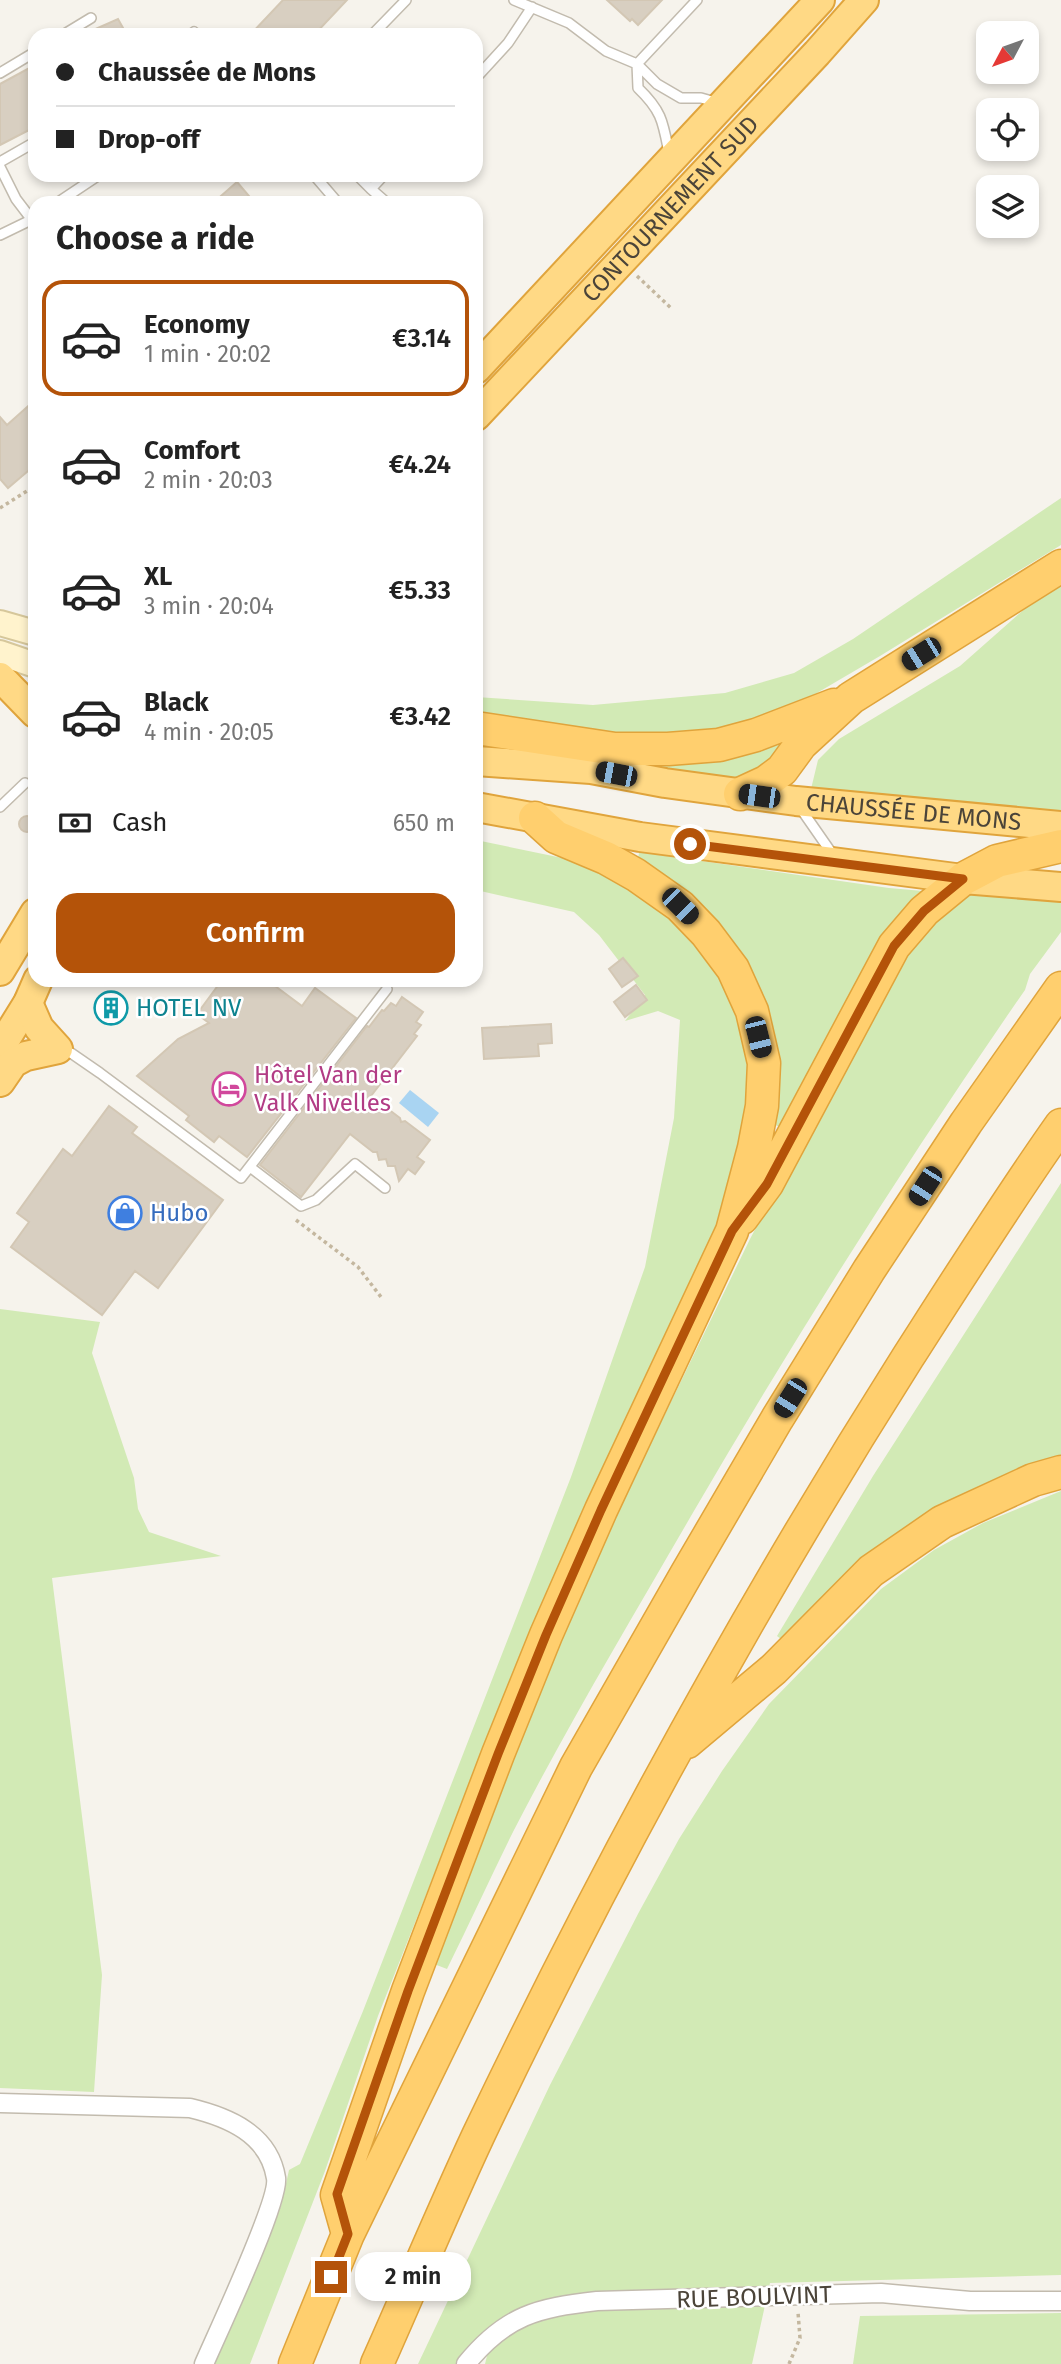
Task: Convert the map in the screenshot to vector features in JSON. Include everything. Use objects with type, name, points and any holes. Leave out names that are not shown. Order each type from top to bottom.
[{"type":"highway","name":"CONTOURNEMENT SUD","points":[[483,362],[820,0]]},
{"type":"highway","name":"CONTOURNEMENT SUD","points":[[483,409],[864,0]]},
{"type":"highway","points":[[740,794],[766,782],[782,770],[801,744],[851,698],[1061,566]]},
{"type":"highway","points":[[0,677],[28,706]]},
{"type":"highway","points":[[483,729],[615,750],[719,745],[756,735],[851,698]]},
{"type":"highway","name":"CHAUSSÉE DE MONS","points":[[483,761],[591,769],[665,783],[796,801],[1061,826]]},
{"type":"highway","points":[[483,808],[640,837],[963,879],[1061,887]]},
{"type":"highway","points":[[348,2234],[337,2194],[408,1991],[546,1635],[601,1510],[732,1231],[762,1106],[764,1063],[752,1011],[733,969],[706,933],[680,906],[626,869],[555,837],[535,818]]},
{"type":"highway","points":[[732,1231],[767,1184],[894,946],[924,911],[963,879],[997,861],[1061,846]]},
{"type":"highway","points":[[0,971],[28,925]]},
{"type":"highway","points":[[295,2364],[348,2234],[576,1767],[687,1573],[869,1270],[966,1123],[1061,988]]},
{"type":"highway","points":[[0,1048],[33,991]]},
{"type":"highway","points":[[0,1082],[13,1063],[26,1056],[58,1049],[39,1028],[33,991]]},
{"type":"highway","points":[[377,2364],[502,2086],[673,1753],[735,1641],[841,1463],[1061,1125]]},
{"type":"highway","points":[[673,1753],[774,1669],[871,1571],[942,1522],[1033,1480],[1061,1472]]},
{"type":"main road","points":[[0,623],[28,631]]},
{"type":"main road","points":[[0,653],[28,663]]},
{"type":"street","points":[[0,2103],[190,2108],[214,2114],[250,2132],[268,2153],[277,2180],[268,2213],[205,2364]]},
{"type":"street","name":"RUE BOULVINT","points":[[466,2364],[495,2332],[537,2310],[557,2305],[597,2301],[881,2293],[970,2301],[1061,2301]]},
{"type":"lane","points":[[379,28],[406,0]]},
{"type":"lane","points":[[514,0],[569,23],[606,51],[637,65],[657,84],[681,98],[701,98],[724,105]]},
{"type":"lane","points":[[670,162],[662,119],[652,101],[638,88],[637,65],[696,0]]},
{"type":"lane","points":[[483,70],[508,43],[532,7]]},
{"type":"lane","points":[[75,28],[91,18]]},
{"type":"lane","points":[[0,73],[28,56]]},
{"type":"lane","points":[[28,146],[0,164],[16,199],[28,212]]},
{"type":"lane","points":[[68,196],[88,182]]},
{"type":"lane","points":[[320,182],[332,196]]},
{"type":"lane","points":[[364,182],[378,196]]},
{"type":"lane","points":[[370,189],[377,182]]},
{"type":"lane","points":[[0,234],[28,222]]},
{"type":"lane","points":[[0,807],[25,783]]},
{"type":"lane","points":[[796,801],[839,864]]},
{"type":"lane","points":[[58,1049],[71,1053],[100,1073],[241,1178],[387,989]]},
{"type":"lane","points":[[250,1167],[301,1206],[316,1200],[355,1164],[386,1188]]},
{"type":"path","points":[[621,261],[671,308]]},
{"type":"path","points":[[0,508],[28,490]]},
{"type":"path","points":[[294,1219],[358,1267],[382,1297]]},
{"type":"path","points":[[789,2364],[800,2338],[797,2296]]},
{"type":"green space","points":[[1061,498],[1061,545],[793,707],[718,729],[635,735],[552,729],[483,716],[483,697],[593,705],[725,693],[794,673],[853,639]]},
{"type":"green space","points":[[1061,584],[1061,812],[811,789],[818,760],[839,739],[960,666],[1028,606]]},
{"type":"green space","points":[[794,729],[780,763],[734,782],[483,748],[483,737],[592,753]]},
{"type":"green space","points":[[483,841],[572,860],[619,882],[666,916],[710,962],[735,1005],[750,1060],[749,1096],[725,1208],[700,1271],[483,1751],[378,2016],[325,2171],[250,2364],[213,2364],[281,2206],[289,2170],[300,2164],[363,2011],[571,1477],[645,1267],[674,1118],[680,1020],[658,1011],[625,1021],[645,995],[599,935],[574,912],[483,892]]},
{"type":"green space","points":[[639,852],[923,891],[926,899],[784,1129],[773,1124],[775,1048],[638,860]]},
{"type":"green space","points":[[962,890],[1061,899],[1061,932],[1030,974],[1025,990],[895,1184],[771,1382],[556,1750],[447,1969],[434,1964],[491,1808],[572,1615],[617,1513],[750,1239],[906,944]]},
{"type":"green space","points":[[1061,1183],[1061,1460],[786,1643],[777,1636],[873,1476]]},
{"type":"green space","points":[[0,1309],[100,1322],[92,1353],[134,1478],[138,1509],[149,1532],[221,1556],[52,1578],[102,1975],[94,2092],[0,2088]]},
{"type":"green space","points":[[1061,1491],[1061,2275],[770,2283],[752,2364],[485,2364],[495,2323],[468,2347],[458,2364],[418,2364],[550,2085],[639,1912],[679,1839],[769,1704],[881,1589],[934,1550],[983,1523]]},
{"type":"green space","points":[[1061,2313],[1061,2364],[853,2364],[860,2316]]},
{"type":"water","points":[[410,1090],[439,1113],[428,1127],[399,1103]]},
{"type":"building","points":[[283,0],[347,0],[321,28],[257,28]]},
{"type":"building","points":[[607,0],[662,0],[638,25]]},
{"type":"building","points":[[118,19],[123,28],[98,28]]},
{"type":"building","points":[[28,69],[28,131],[0,145],[0,84]]},
{"type":"building","points":[[237,182],[249,196],[221,196]]},
{"type":"building","points":[[28,406],[28,471],[8,488],[0,479],[0,417],[7,425]]},
{"type":"building","points":[[27,816],[28,832],[24,832],[19,827],[19,821]]},
{"type":"building","points":[[623,958],[638,976],[622,987],[609,969]]},
{"type":"building","points":[[636,985],[647,1000],[625,1017],[614,1002]]},
{"type":"building","name":"Hôtel Van der Valk Nivelles","points":[[217,987],[276,987],[302,1006],[315,988],[356,1018],[247,1157],[219,1136],[214,1142],[186,1120],[189,1116],[137,1076],[178,1039],[209,1023],[197,1014]]},
{"type":"building","points":[[402,997],[423,1012],[416,1022],[421,1025],[414,1034],[417,1036],[371,1096],[400,1118],[401,1122],[405,1121],[430,1140],[417,1157],[424,1162],[415,1174],[408,1169],[399,1181],[395,1166],[388,1166],[386,1159],[379,1160],[377,1152],[373,1152],[350,1134],[301,1197],[260,1165],[367,1026],[369,1027],[391,1003],[396,1006]]},
{"type":"building","points":[[551,1024],[552,1043],[538,1044],[539,1056],[484,1059],[482,1028]]},
{"type":"building","name":"Hubo","points":[[109,1106],[137,1127],[132,1133],[223,1200],[158,1288],[135,1271],[102,1315],[11,1247],[29,1222],[17,1213],[63,1149],[72,1156]]},
{"type":"place","name":"HOTEL NV","points":[[111,1008]]},
{"type":"place","name":"Hôtel Van der Valk Nivelles","points":[[229,1089]]},
{"type":"place","name":"Hubo","points":[[125,1213]]},
{"type":"route","points":[[331,2277],[348,2234],[337,2194],[408,1991],[498,1754],[601,1510],[732,1231],[767,1184],[894,946],[924,911],[963,879],[690,844]]}]
